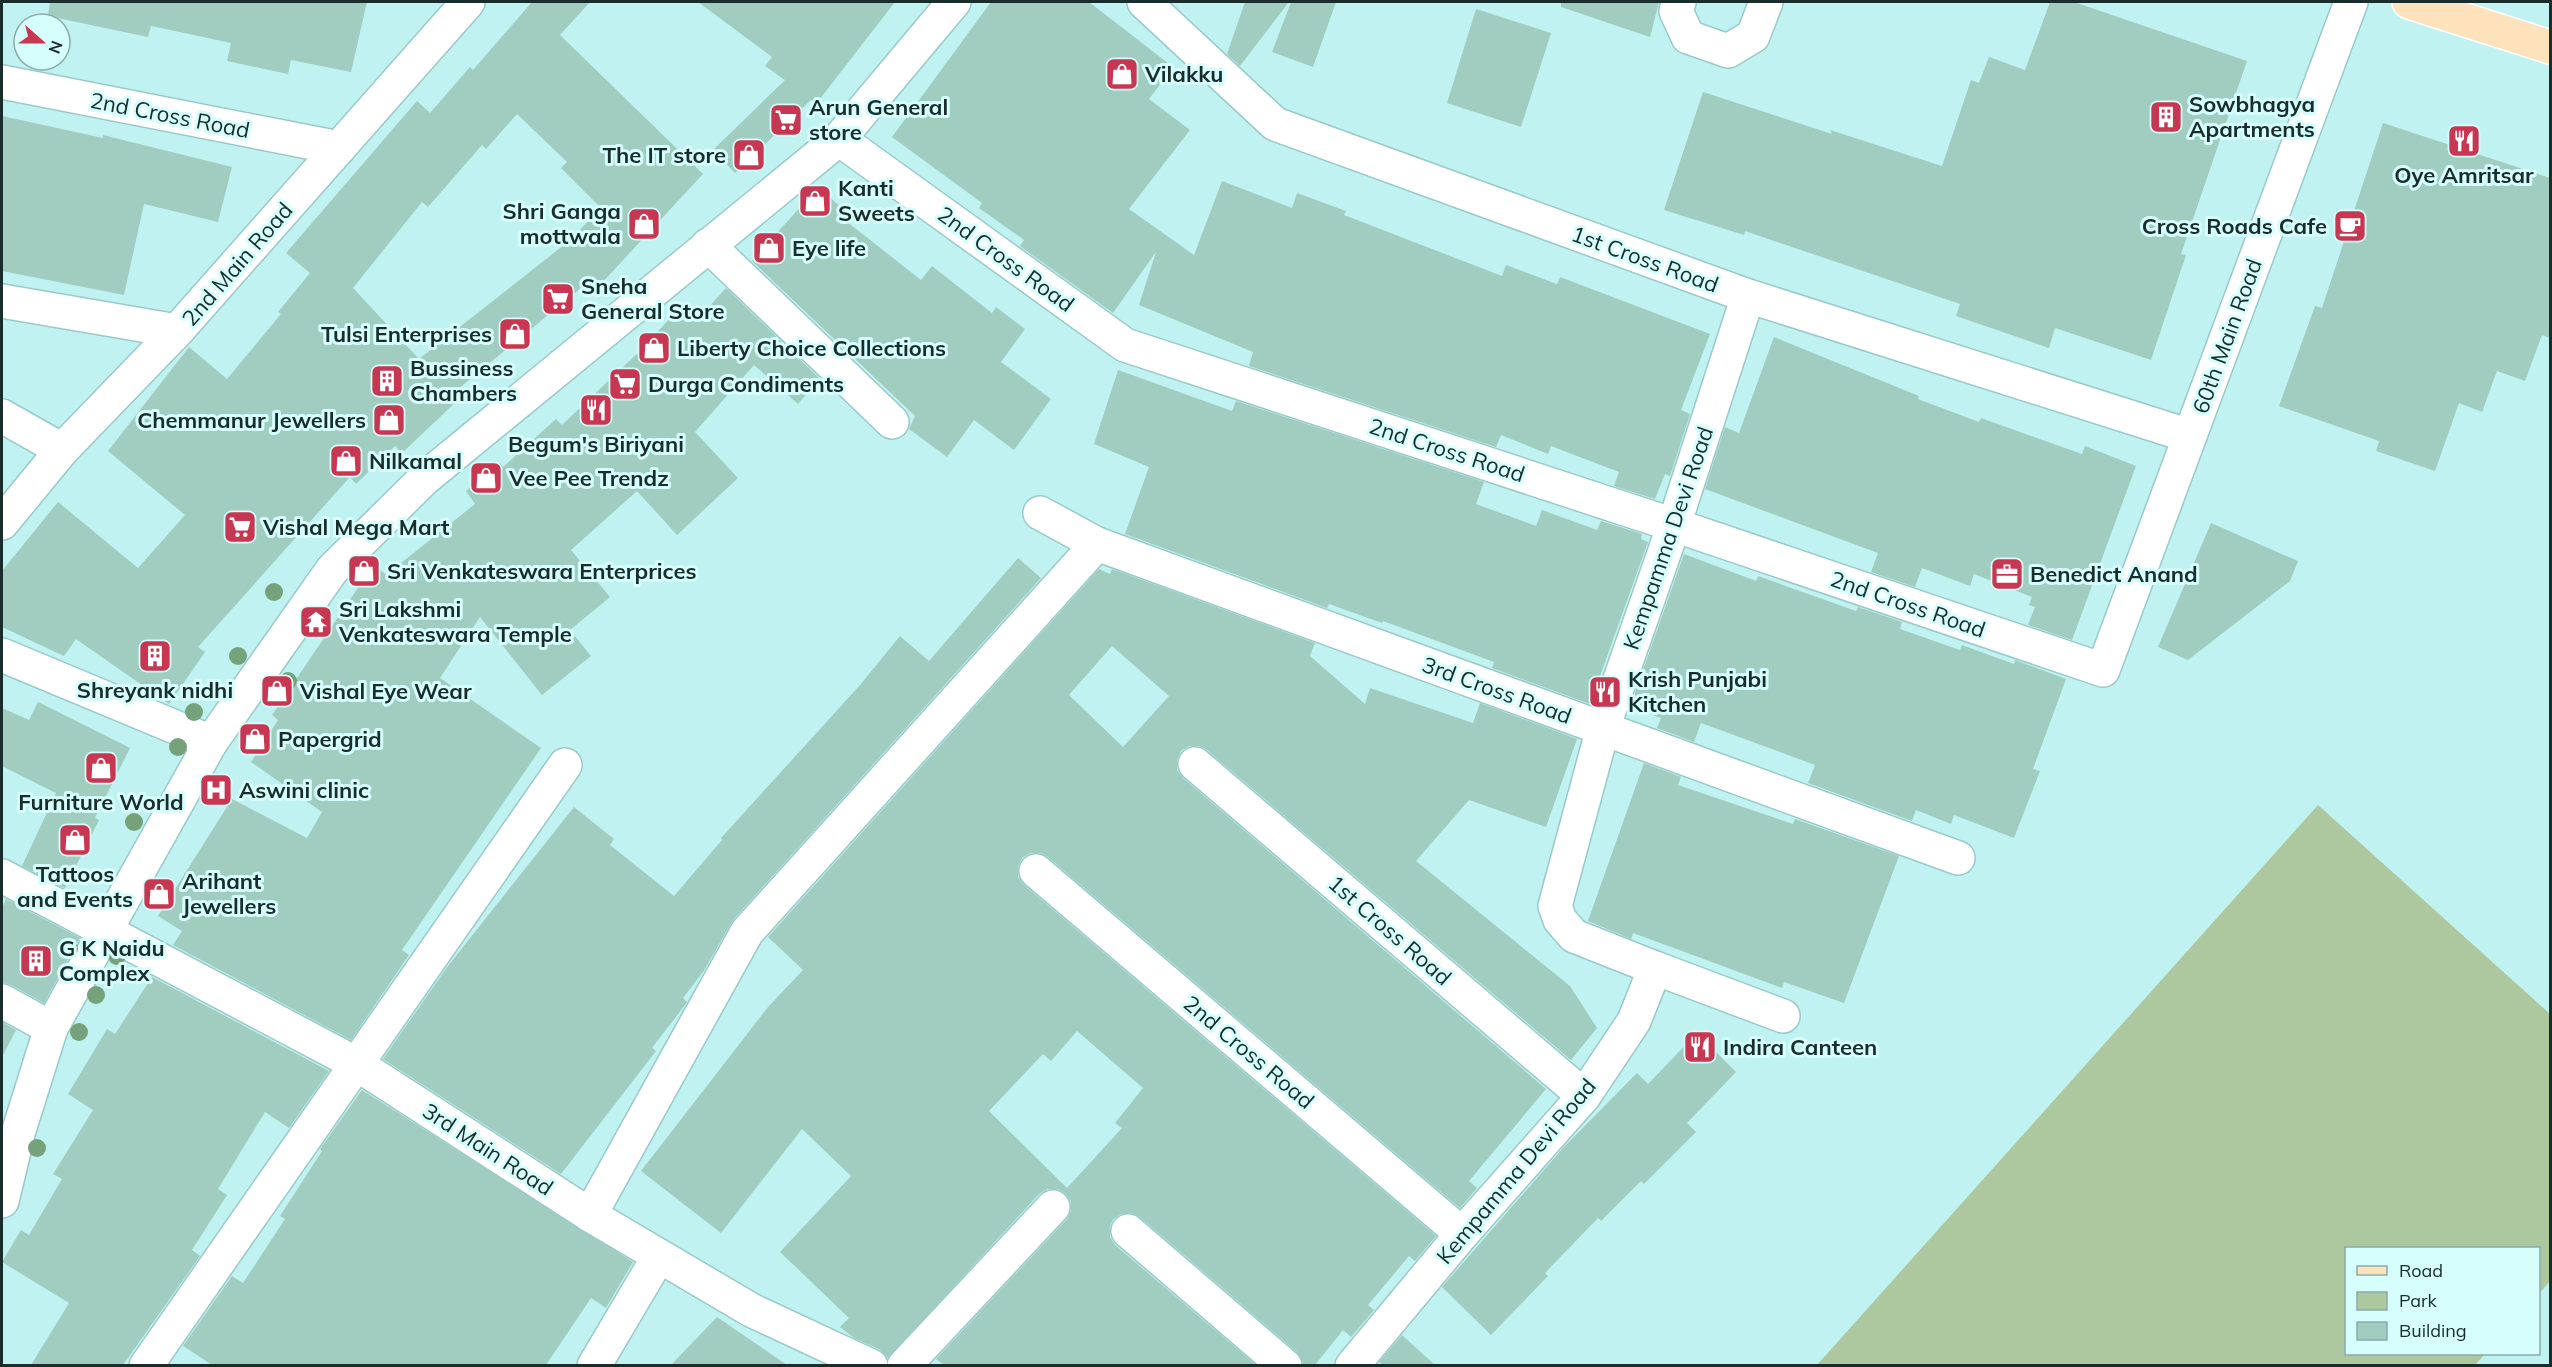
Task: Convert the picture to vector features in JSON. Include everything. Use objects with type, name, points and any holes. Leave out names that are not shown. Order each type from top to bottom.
[{"type":"main road","points":[[2409,2],[2550,47]]},
{"type":"street","name":"2nd Main Road","points":[[2,523],[62,450],[177,331],[468,2]]},
{"type":"street","points":[[2,1201],[19,1130],[51,1028],[211,742],[332,570],[424,479],[838,139],[954,2]]},
{"type":"street","name":"1st Cross Road","points":[[1144,2],[1275,124],[1748,296],[2190,436]]},
{"type":"street","points":[[1679,2],[1676,10],[1688,37],[1728,51],[1753,36],[1766,2]]},
{"type":"street","name":"60th Main Road","points":[[2103,670],[2351,2]]},
{"type":"street","name":"2nd Cross Road","points":[[2,82],[339,148]]},
{"type":"street","name":"2nd Cross Road","points":[[838,139],[1125,345],[1674,525],[2103,670]]},
{"type":"street","points":[[708,245],[892,422]]},
{"type":"street","name":"Kempamma Devi Road","points":[[1352,1365],[1461,1234],[1584,1096],[1634,1021],[1655,968],[1574,936],[1560,920],[1555,906],[1603,728],[1674,525],[1748,296]]},
{"type":"street","points":[[2,301],[177,331]]},
{"type":"street","points":[[2,416],[62,450]]},
{"type":"street","name":"3rd Cross Road","points":[[1040,513],[1097,544],[1958,858]]},
{"type":"street","points":[[590,1215],[747,932],[1097,544]]},
{"type":"street","points":[[2,655],[211,742]]},
{"type":"street","name":"1st Cross Road","points":[[1195,764],[1584,1096]]},
{"type":"street","points":[[146,1365],[355,1063],[566,765]]},
{"type":"street","name":"2nd Cross Road","points":[[1036,871],[1461,1234]]},
{"type":"street","name":"3rd Main Road","points":[[2,876],[355,1063],[590,1215],[751,1310],[871,1365]]},
{"type":"street","points":[[1655,968],[1783,1016]]},
{"type":"street","points":[[2,1001],[51,1028]]},
{"type":"street","points":[[904,1365],[1053,1208]]},
{"type":"street","points":[[1128,1231],[1286,1365]]},
{"type":"street","points":[[594,1365],[659,1256]]},
{"type":"green space","points":[[2318,805],[2550,1014],[2550,1281],[2540,1293],[2540,1247],[2345,1247],[2345,1355],[2484,1355],[2475,1365],[1817,1365]]},
{"type":"building","points":[[50,2],[367,2],[351,72],[291,60],[288,74],[227,61],[231,43],[151,26],[148,37],[72,21],[72,12],[49,12]]},
{"type":"building","points":[[532,2],[590,2],[560,35],[703,174],[600,285],[593,278],[452,394],[458,400],[402,453],[395,446],[356,484],[350,477],[198,647],[205,652],[169,704],[76,639],[64,656],[2,627],[2,571],[58,502],[138,568],[185,515],[108,451],[189,347],[227,379],[281,314],[278,312],[310,273],[286,253],[417,101],[430,113],[470,67],[473,70]],"holes":[[[517,114],[567,162],[561,168],[601,208],[569,241],[419,359],[353,288],[422,202],[428,207],[482,145],[486,149]]]},
{"type":"building","points":[[698,2],[895,2],[816,104],[811,100],[735,173],[713,150],[785,80],[765,66],[772,57]]},
{"type":"building","points":[[991,2],[1089,2],[1173,67],[1149,99],[1190,130],[1129,209],[1194,255],[1222,181],[1292,208],[1297,193],[1346,211],[1344,215],[1502,276],[1506,265],[1557,284],[1560,277],[1710,334],[1681,410],[1690,414],[1670,476],[1665,474],[1655,499],[1614,486],[1619,472],[1551,446],[1548,454],[1501,435],[1496,447],[1249,366],[1253,352],[1139,305],[1156,252],[1113,313],[1020,246],[1024,240],[979,208],[982,203],[892,137]]},
{"type":"building","points":[[1245,2],[1289,2],[1240,66],[1227,54]]},
{"type":"building","points":[[1291,2],[1336,2],[1313,67],[1272,52]]},
{"type":"building","points":[[1561,2],[1659,2],[1650,37],[1561,7]]},
{"type":"building","points":[[2050,2],[2074,2],[2247,61],[2181,254],[2186,255],[2151,360],[2055,328],[2049,348],[1956,316],[1960,304],[1745,231],[1744,235],[1664,210],[1703,92],[1832,134],[1830,130],[1942,166],[1971,80],[1979,83],[1989,57],[2025,70]]},
{"type":"building","points":[[1476,9],[1551,33],[1521,127],[1447,103]]},
{"type":"building","points":[[2,116],[103,138],[103,135],[232,167],[218,222],[144,204],[124,295],[2,271]]},
{"type":"building","points":[[2383,123],[2550,178],[2550,338],[2542,335],[2525,381],[2497,371],[2482,412],[2459,403],[2435,471],[2376,451],[2379,441],[2279,406],[2315,306],[2322,308]]},
{"type":"building","points":[[818,187],[851,216],[846,221],[921,280],[932,266],[992,313],[996,307],[1025,329],[1001,362],[1051,399],[1014,450],[974,420],[947,457],[909,429],[915,416],[752,261]]},
{"type":"building","points":[[726,288],[820,379],[798,404],[754,365],[695,432],[738,478],[677,535],[637,491],[571,550],[610,597],[570,630],[591,656],[542,695],[480,617],[440,678],[541,748],[402,950],[409,955],[351,1040],[173,945],[182,931],[158,916],[232,799],[307,838],[322,812],[251,762],[278,720],[272,715],[374,564],[386,575],[475,504],[466,491],[500,463],[503,467],[556,419],[562,425],[642,349],[682,305],[698,319]]},
{"type":"building","points":[[1774,337],[1919,396],[1918,399],[1979,422],[1981,418],[2082,454],[2085,446],[2136,466],[2072,640],[2028,625],[2035,607],[2029,605],[2032,597],[1974,574],[1970,586],[1922,568],[1915,587],[1871,572],[1878,553],[1705,489],[1725,427],[1739,433]]},
{"type":"building","points":[[1118,370],[1232,411],[1236,401],[1484,482],[1476,504],[1536,526],[1542,510],[1597,530],[1601,521],[1642,534],[1641,539],[1648,542],[1590,704],[1492,668],[1494,662],[1383,621],[1382,623],[1329,604],[1327,608],[1125,534],[1149,467],[1094,444]]},
{"type":"building","points":[[2211,523],[2298,561],[2290,581],[2188,660],[2158,647]]},
{"type":"building","points":[[1684,554],[1756,581],[1758,576],[1856,611],[1858,607],[1902,622],[1900,629],[1960,650],[1962,645],[2014,664],[2015,660],[2066,679],[2033,769],[2040,771],[2014,838],[1954,815],[1951,824],[1916,810],[1912,821],[1808,783],[1815,765],[1701,723],[1694,742],[1657,728],[1661,718],[1630,707]]},
{"type":"building","points":[[1018,558],[1041,578],[733,920],[703,972],[683,998],[687,1002],[652,1048],[656,1051],[561,1174],[383,1059],[448,966],[574,807],[614,839],[610,845],[674,896],[722,840],[721,838],[860,685],[900,636],[929,661]]},
{"type":"building","points":[[1099,569],[1110,574],[1112,569],[1315,643],[1310,656],[1365,704],[1370,688],[1473,723],[1480,703],[1577,739],[1546,827],[1469,800],[1416,861],[1570,986],[1597,1028],[1571,1060],[1207,750],[1199,746],[1189,746],[1181,751],[1177,760],[1177,770],[1183,778],[1546,1089],[1469,1181],[1477,1188],[1460,1208],[1048,857],[1040,853],[1030,853],[1022,858],[1018,867],[1018,877],[1024,885],[1436,1236],[1415,1261],[1409,1256],[1368,1305],[1374,1310],[1351,1337],[1343,1330],[1315,1365],[1303,1365],[1297,1352],[1140,1217],[1131,1213],[1121,1214],[1113,1219],[1110,1227],[1110,1237],[1115,1245],[1256,1365],[944,1365],[936,1359],[1067,1219],[1071,1211],[1071,1201],[1065,1193],[1057,1189],[1047,1189],[1039,1194],[888,1358],[879,1349],[854,1338],[840,1327],[849,1318],[780,1252],[851,1176],[802,1129],[721,1233],[641,1171],[768,1007],[803,970],[768,937]],"holes":[[[1112,646],[1169,696],[1123,747],[1069,695]],[[1077,1031],[1143,1088],[1115,1123],[1122,1128],[1067,1188],[989,1111],[1043,1054],[1051,1061]]]},
{"type":"building","points":[[38,702],[130,748],[95,818],[99,820],[65,888],[22,866],[56,793],[2,766],[2,708],[29,720]]},
{"type":"building","points":[[1644,763],[1681,777],[1678,785],[1793,824],[1795,819],[1899,856],[1844,1003],[1784,982],[1782,988],[1633,933],[1631,939],[1588,921]]},
{"type":"building","name":"G K Naidu Complex","points":[[6,899],[80,938],[44,1003],[2,982],[2,908]]},
{"type":"building","points":[[152,977],[329,1071],[289,1128],[265,1112],[218,1189],[227,1195],[192,1250],[200,1256],[123,1365],[31,1365],[69,1303],[2,1262],[21,1230],[29,1235],[62,1179],[53,1174],[93,1110],[68,1094],[107,1029],[115,1034]]},
{"type":"building","points":[[2,1022],[16,1030],[2,1057]]},
{"type":"building","points":[[1697,1033],[1736,1072],[1687,1123],[1696,1132],[1644,1184],[1641,1181],[1601,1221],[1598,1218],[1545,1273],[1548,1276],[1491,1335],[1442,1287],[1564,1147],[1637,1073],[1648,1084]]},
{"type":"building","points":[[362,1090],[633,1262],[606,1308],[591,1298],[546,1365],[212,1365],[183,1346],[232,1276],[243,1283],[285,1219],[280,1216],[322,1151],[320,1149]]},
{"type":"building","points":[[717,1317],[787,1365],[671,1365]]},
{"type":"building","points":[[1402,1335],[1435,1365],[1383,1365],[1379,1362]]},
{"type":"place","name":"Vilakku","points":[[1122,74]]},
{"type":"place","name":"Sowbhagya Apartments","points":[[2166,117]]},
{"type":"place","name":"Arun General store","points":[[786,120]]},
{"type":"place","name":"Oye Amritsar","points":[[2464,141]]},
{"type":"place","name":"The IT store","points":[[749,155]]},
{"type":"place","name":"Kanti Sweets","points":[[815,201]]},
{"type":"place","name":"Shri Ganga mottwala","points":[[644,224]]},
{"type":"place","name":"Cross Roads Cafe","points":[[2350,226]]},
{"type":"place","name":"Eye life","points":[[769,248]]},
{"type":"place","name":"Sneha General Store","points":[[558,299]]},
{"type":"place","name":"Tulsi Enterprises","points":[[515,334]]},
{"type":"place","name":"Liberty Choice Collections","points":[[654,348]]},
{"type":"place","name":"Bussiness Chambers","points":[[387,381]]},
{"type":"place","name":"Durga Condiments","points":[[625,384]]},
{"type":"place","name":"Begum's Biriyani","points":[[596,410]]},
{"type":"place","name":"Chemmanur Jewellers","points":[[389,420]]},
{"type":"place","name":"Nilkamal","points":[[346,461]]},
{"type":"place","name":"Vee Pee Trendz","points":[[486,478]]},
{"type":"place","name":"Vishal Mega Mart","points":[[240,527]]},
{"type":"place","name":"Sri Venkateswara Enterprices","points":[[364,571]]},
{"type":"place","name":"Benedict Anand","points":[[2007,574]]},
{"type":"place","name":"Sri Lakshmi Venkateswara Temple","points":[[316,622]]},
{"type":"place","name":"Shreyank nidhi","points":[[155,656]]},
{"type":"place","name":"Vishal Eye Wear","points":[[277,691]]},
{"type":"place","name":"Krish Punjabi Kitchen","points":[[1605,692]]},
{"type":"place","name":"Papergrid","points":[[255,739]]},
{"type":"place","name":"Furniture World","points":[[101,768]]},
{"type":"place","name":"Aswini clinic","points":[[216,790]]},
{"type":"place","name":"Tattoos and Events","points":[[75,840]]},
{"type":"place","name":"Arihant Jewellers","points":[[159,894]]},
{"type":"place","name":"G K Naidu Complex","points":[[36,961]]},
{"type":"place","name":"Indira Canteen","points":[[1700,1047]]}]
